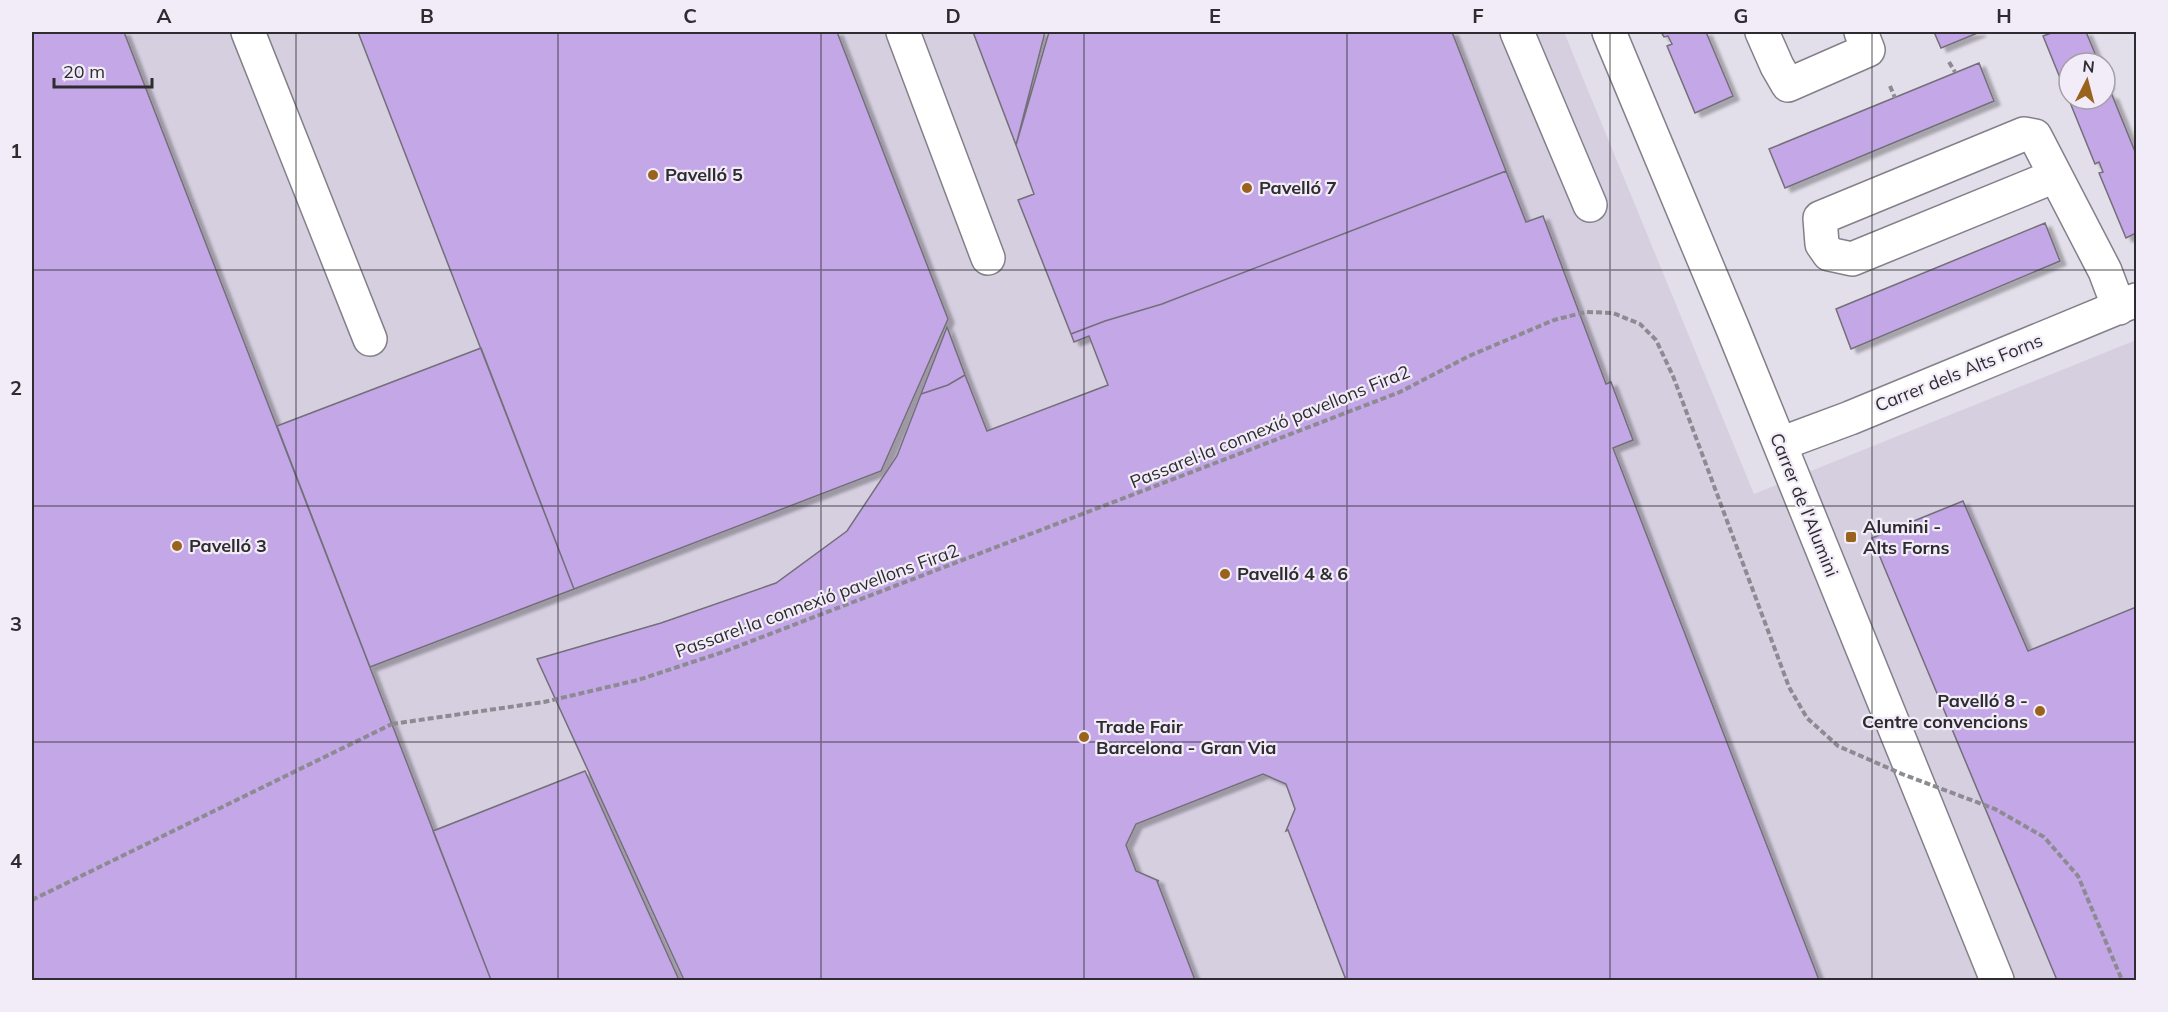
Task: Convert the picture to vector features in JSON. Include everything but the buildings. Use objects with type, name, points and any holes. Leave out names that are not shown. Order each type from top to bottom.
[{"type":"street","points":[[248,32],[370,339]]},
{"type":"street","points":[[903,32],[988,258]]},
{"type":"street","points":[[1517,32],[1590,205]]},
{"type":"street","name":"Carrer de l'Alumini","points":[[1609,32],[1780,444],[1997,981]]},
{"type":"street","points":[[1762,32],[1776,66],[1788,85],[1868,50],[1861,32]]},
{"type":"street","points":[[2055,176],[1852,260],[1829,254],[1822,244],[1820,218],[2024,134],[2035,136],[2105,271],[2128,304]]},
{"type":"street","name":"Carrer dels Alts Forns","points":[[1780,444],[2128,304]]},
{"type":"path","points":[[1949,62],[1955,72]]},
{"type":"path","points":[[1890,86],[1895,98]]},
{"type":"path","name":"Passarel·la connexió pavellons Fira2","points":[[32,900],[392,724],[544,702],[638,680],[723,652],[1400,392],[1470,356],[1554,320],[1586,312],[1613,313],[1640,324],[1656,340],[1673,376],[1789,687],[1807,718],[1838,746],[1902,774],[1995,809],[2044,837],[2078,876],[2122,981]]},
{"type":"shaded area","name":"Trade Fair Barcelona - Gran Via","points":[[32,32],[1564,32],[1754,494],[2136,340],[2136,980],[32,980]]},
{"type":"place","name":"Pavelló 5","points":[[653,175]]},
{"type":"place","name":"Pavelló 7","points":[[1247,188]]},
{"type":"place","name":"Alumini - Alts Forns","points":[[1851,537]]},
{"type":"place","name":"Pavelló 3","points":[[177,546]]},
{"type":"place","name":"Pavelló 4 & 6","points":[[1225,574]]},
{"type":"place","name":"Pavelló 8 - Centre convencions","points":[[2040,711]]},
{"type":"place","name":"Trade Fair Barcelona - Gran Via","points":[[1084,737]]}]
